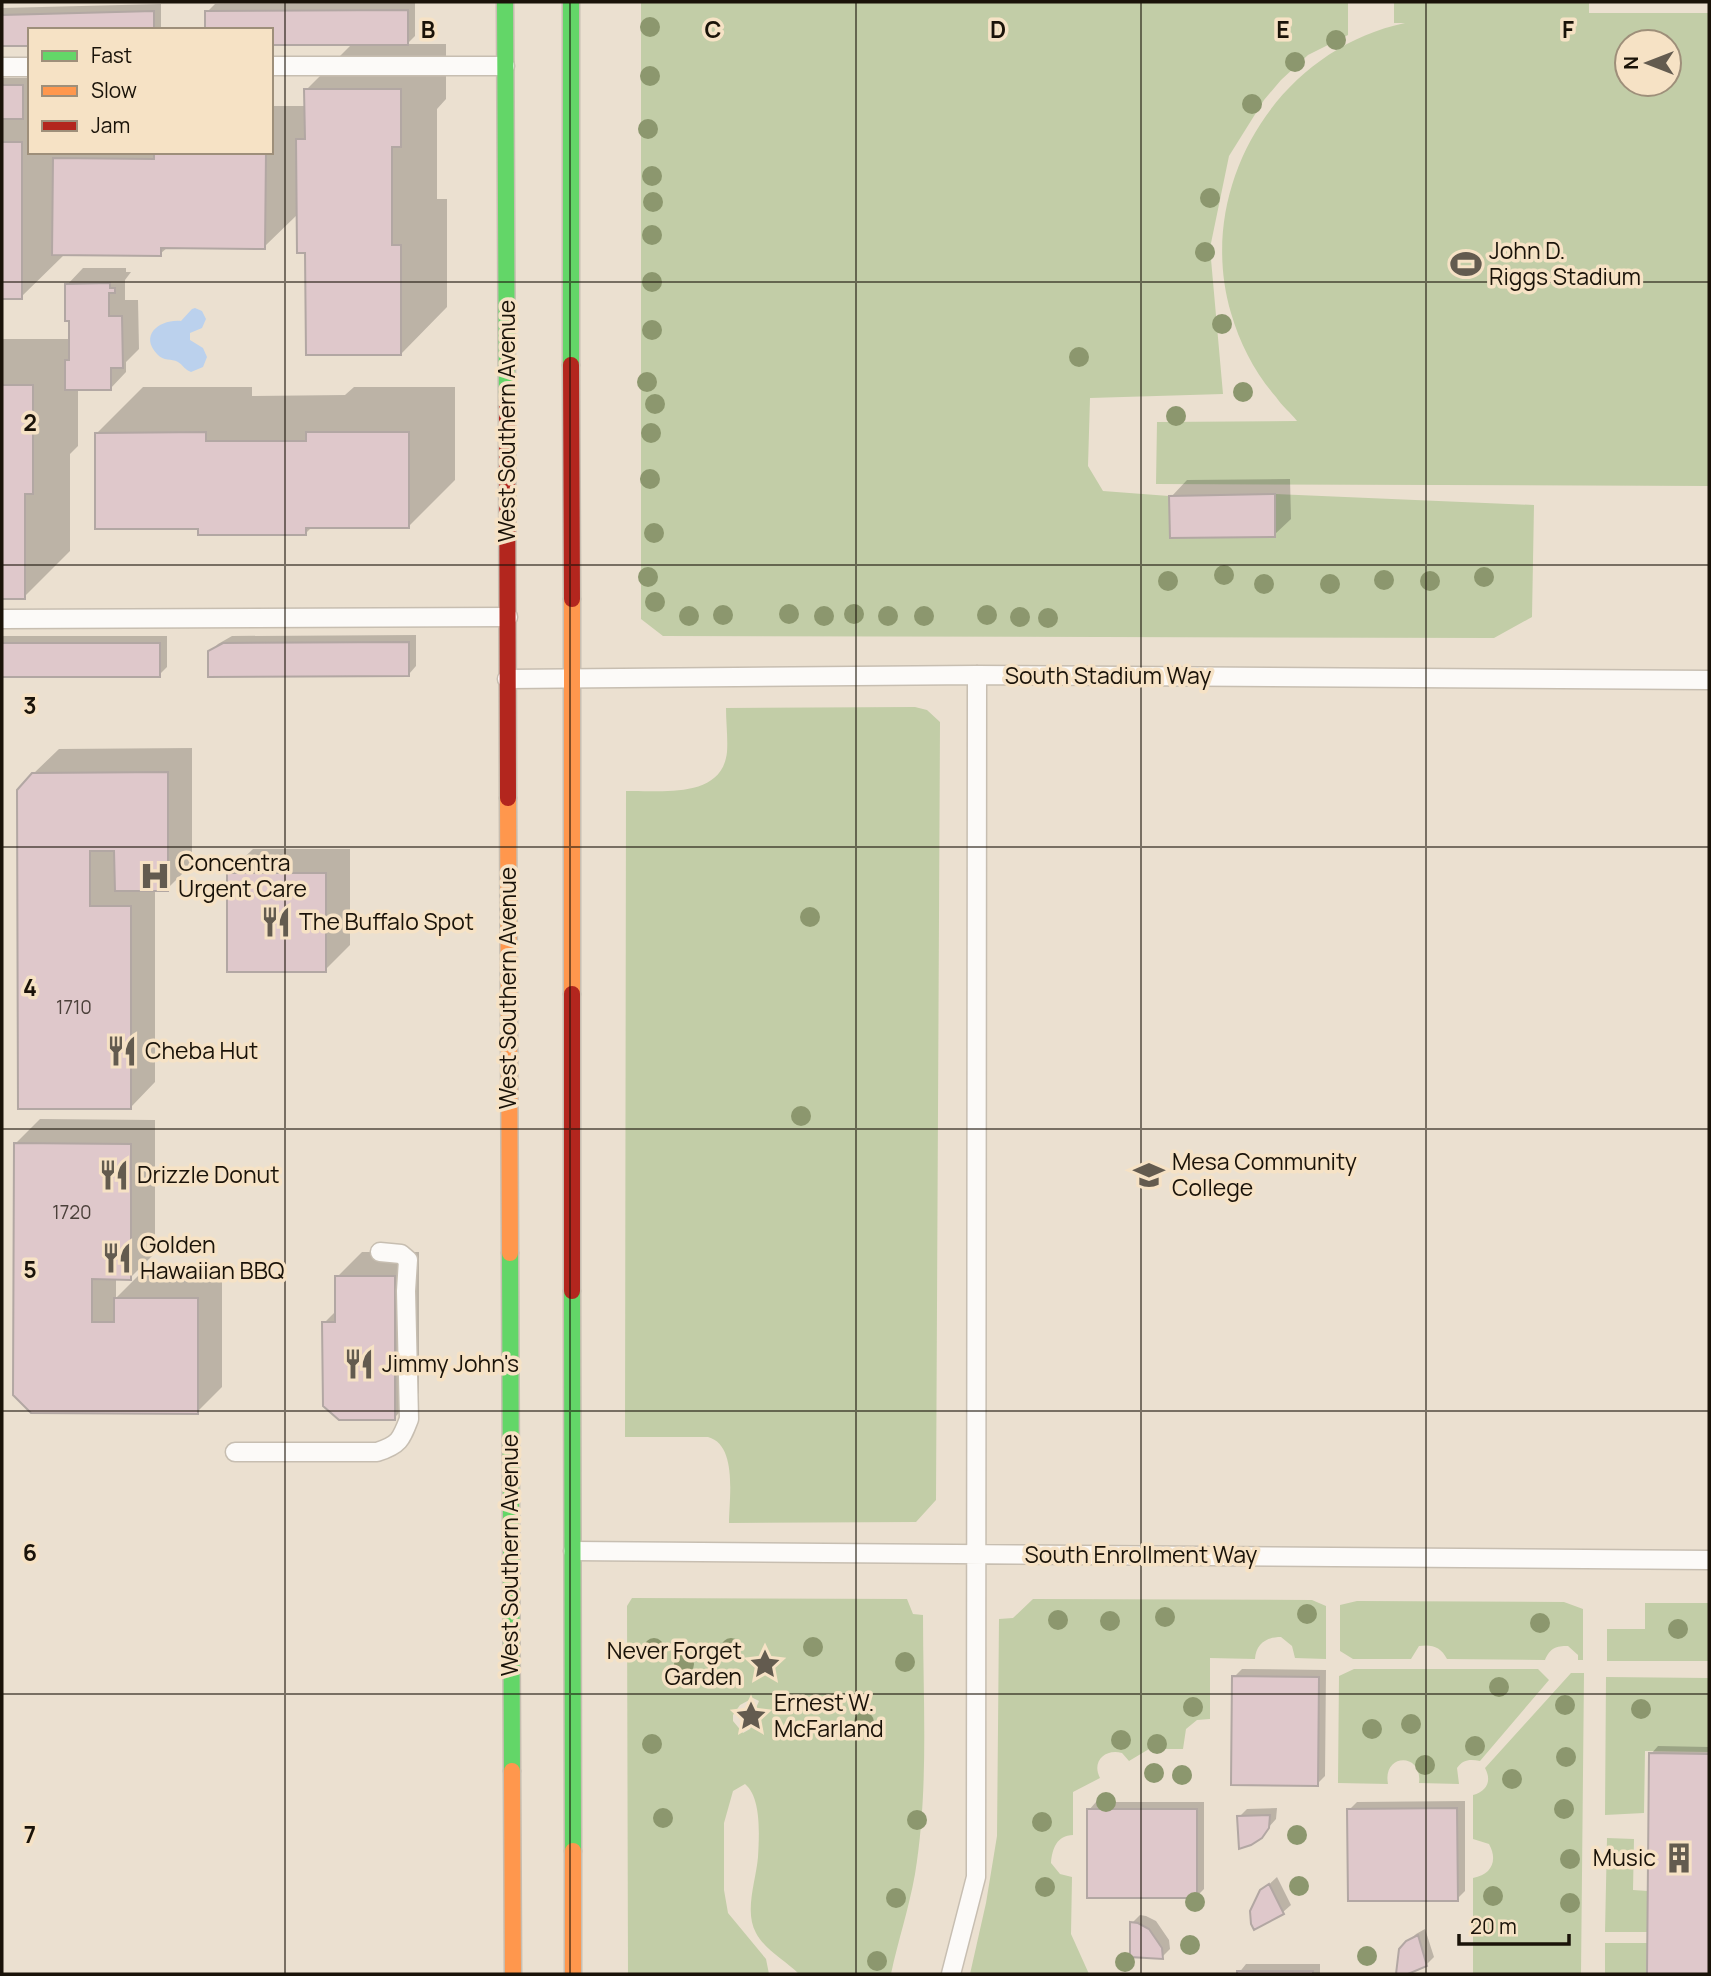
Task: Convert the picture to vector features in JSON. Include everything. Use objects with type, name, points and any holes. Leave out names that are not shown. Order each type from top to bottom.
[{"type":"main road","name":"West Southern Avenue","points":[[505,2],[513,1974]]},
{"type":"main road","points":[[571,2],[573,1974]]},
{"type":"lane","points":[[273,66],[505,66]]},
{"type":"lane","points":[[2,67],[28,67]]},
{"type":"lane","points":[[2,619],[508,617]]},
{"type":"lane","points":[[951,1974],[976,1877],[977,675]]},
{"type":"lane","name":"South Stadium Way","points":[[507,679],[977,675],[1709,680]]},
{"type":"lane","points":[[235,1452],[377,1452],[393,1447],[402,1437],[409,1419],[406,1291],[408,1260],[401,1254],[380,1252]]},
{"type":"lane","name":"South Enrollment Way","points":[[573,1550],[1709,1560]]},
{"type":"green space","points":[[641,2],[1348,2],[1348,35],[1308,55],[1281,80],[1264,100],[1229,156],[1210,248],[1223,394],[1090,398],[1088,466],[1103,491],[1169,496],[1170,538],[1275,536],[1275,494],[1534,505],[1532,617],[1494,638],[663,636],[641,619]]},
{"type":"green space","name":"John D. Riggs Stadium","points":[[1394,2],[1589,2],[1589,13],[1709,13],[1709,486],[1156,484],[1157,422],[1297,421],[1261,378],[1249,358],[1231,313],[1223,265],[1225,218],[1236,173],[1256,131],[1284,93],[1319,62],[1359,38],[1405,23],[1394,23]]},
{"type":"green space","points":[[915,707],[927,710],[940,722],[936,1500],[916,1522],[729,1523],[730,1474],[724,1450],[718,1442],[708,1437],[625,1437],[626,791],[687,789],[714,778],[723,767],[727,752],[726,708]]},
{"type":"green space","points":[[632,1598],[907,1599],[913,1614],[923,1615],[922,1810],[913,1887],[891,1974],[799,1974],[760,1939],[751,1915],[758,1857],[758,1818],[754,1798],[745,1784],[733,1791],[724,1823],[724,1890],[728,1913],[766,1959],[769,1974],[628,1974],[627,1606]],"holes":[[[753,1698],[759,1701],[754,1713],[756,1717],[750,1729],[743,1733],[733,1721],[733,1715],[740,1705]]]},
{"type":"green space","points":[[1033,1599],[1312,1600],[1326,1606],[1326,1659],[1295,1658],[1292,1646],[1281,1637],[1263,1642],[1257,1649],[1255,1659],[1210,1658],[1210,1719],[1197,1720],[1186,1729],[1183,1749],[1149,1749],[1129,1761],[1122,1753],[1111,1752],[1099,1761],[1097,1766],[1100,1778],[1073,1792],[1073,1835],[1059,1840],[1051,1863],[1060,1874],[1072,1877],[1071,1934],[1089,1974],[970,1974],[997,1836],[999,1619],[1013,1618]]},
{"type":"green space","points":[[1357,1601],[1564,1602],[1583,1609],[1583,1660],[1578,1660],[1578,1655],[1568,1646],[1554,1648],[1545,1660],[1447,1659],[1439,1649],[1428,1646],[1419,1646],[1411,1659],[1353,1659],[1340,1651],[1340,1605]]},
{"type":"green space","points":[[1645,1603],[1709,1603],[1709,1661],[1607,1661],[1607,1629],[1645,1629]]},
{"type":"green space","points":[[1354,1669],[1538,1669],[1549,1680],[1480,1761],[1467,1761],[1459,1765],[1459,1784],[1419,1783],[1419,1773],[1415,1766],[1403,1760],[1391,1766],[1388,1784],[1338,1783],[1339,1676]]},
{"type":"green space","points":[[1571,1673],[1584,1673],[1581,1974],[1473,1974],[1473,1878],[1489,1870],[1493,1856],[1489,1844],[1473,1839],[1473,1795],[1487,1785],[1485,1768]]},
{"type":"green space","points":[[1606,1677],[1709,1678],[1709,1752],[1645,1751],[1644,1813],[1605,1815]]},
{"type":"green space","points":[[1607,1838],[1634,1839],[1633,1890],[1648,1891],[1648,1932],[1605,1932]]},
{"type":"green space","points":[[1605,1943],[1648,1943],[1647,1974],[1605,1974]]},
{"type":"water","points":[[195,308],[202,311],[206,319],[202,328],[190,333],[190,340],[203,348],[207,357],[203,367],[191,372],[178,362],[160,356],[150,341],[154,330],[159,326],[181,321]]},
{"type":"building","points":[[408,10],[408,45],[273,45],[273,28],[205,28],[205,11]]},
{"type":"building","points":[[154,11],[154,28],[28,28],[28,46],[2,46],[2,15]]},
{"type":"building","points":[[2,85],[23,85],[23,119],[2,119]]},
{"type":"building","points":[[304,89],[401,89],[401,147],[392,147],[392,245],[401,245],[401,355],[306,355],[305,253],[297,253],[296,139],[305,139]]},
{"type":"building","points":[[2,142],[22,142],[22,299],[2,299]]},
{"type":"building","points":[[154,154],[266,154],[265,249],[161,248],[161,256],[52,255],[53,158],[154,159]]},
{"type":"building","points":[[110,283],[110,288],[115,288],[115,293],[109,293],[109,316],[122,316],[123,368],[111,368],[111,390],[65,390],[65,360],[69,360],[69,321],[65,321],[65,284]]},
{"type":"building","points":[[2,385],[33,385],[33,494],[25,494],[25,599],[2,599]]},
{"type":"building","points":[[206,432],[206,441],[306,441],[306,432],[409,432],[409,528],[306,528],[306,535],[198,535],[198,529],[95,529],[95,433]]},
{"type":"building","points":[[1275,494],[1275,537],[1170,538],[1169,496]]},
{"type":"building","points":[[409,642],[409,676],[208,677],[208,651],[223,643]]},
{"type":"building","points":[[2,643],[160,643],[160,677],[2,677]]},
{"type":"building","points":[[168,772],[168,891],[115,891],[114,851],[90,851],[90,906],[131,906],[131,1109],[18,1109],[17,790],[32,773]]},
{"type":"building","name":"The Buffalo Spot","points":[[227,873],[326,873],[326,972],[227,972]]},
{"type":"building","points":[[14,1143],[131,1144],[131,1280],[92,1279],[92,1322],[114,1322],[114,1298],[198,1298],[198,1414],[31,1413],[13,1395]]},
{"type":"building","name":"Jimmy John's","points":[[335,1276],[395,1276],[395,1420],[339,1420],[323,1406],[322,1322],[335,1322]]},
{"type":"building","points":[[1232,1676],[1319,1677],[1318,1786],[1231,1785]]},
{"type":"building","name":"Music","points":[[1649,1753],[1709,1754],[1709,1974],[1647,1974]]},
{"type":"building","points":[[1457,1808],[1458,1901],[1348,1901],[1347,1809]]},
{"type":"building","points":[[1087,1809],[1197,1809],[1197,1898],[1087,1898]]},
{"type":"building","points":[[1270,1815],[1269,1828],[1262,1838],[1239,1849],[1237,1816]]},
{"type":"building","points":[[1269,1884],[1284,1914],[1254,1930],[1250,1911],[1260,1890]]},
{"type":"building","points":[[1130,1922],[1149,1929],[1162,1948],[1163,1959],[1130,1957]]},
{"type":"building","points":[[1418,1935],[1427,1966],[1408,1974],[1396,1974],[1399,1949],[1406,1941]]},
{"type":"building","points":[[1237,1971],[1313,1971],[1313,1974],[1237,1974]]},
{"type":"traffic: fast","points":[[505,2],[507,407]]},
{"type":"traffic: fast","points":[[571,2],[571,365]]},
{"type":"traffic: fast","points":[[510,1253],[512,1771]]},
{"type":"traffic: fast","points":[[572,1291],[573,1851]]},
{"type":"traffic: slow","points":[[572,599],[572,994]]},
{"type":"traffic: slow","points":[[508,798],[510,1253]]},
{"type":"traffic: slow","points":[[512,1771],[513,1974]]},
{"type":"traffic: slow","points":[[573,1851],[573,1974]]},
{"type":"traffic: jam","points":[[571,365],[572,599]]},
{"type":"traffic: jam","points":[[507,407],[508,798]]},
{"type":"traffic: jam","points":[[572,994],[572,1291]]},
{"type":"place","name":"John D. Riggs Stadium","points":[[1466,264]]},
{"type":"place","name":"Concentra Urgent Care","points":[[155,876]]},
{"type":"place","name":"The Buffalo Spot","points":[[276,922]]},
{"type":"place","name":"Cheba Hut","points":[[122,1051]]},
{"type":"place","name":"Drizzle Donut","points":[[114,1175]]},
{"type":"place","name":"Mesa Community College","points":[[1149,1175]]},
{"type":"place","name":"Golden Hawaiian BBQ","points":[[117,1258]]},
{"type":"place","name":"Jimmy John's","points":[[359,1364]]},
{"type":"place","name":"Never Forget Garden","points":[[765,1664]]},
{"type":"place","name":"Ernest W. McFarland","points":[[751,1716]]},
{"type":"place","name":"Music","points":[[1679,1858]]}]
